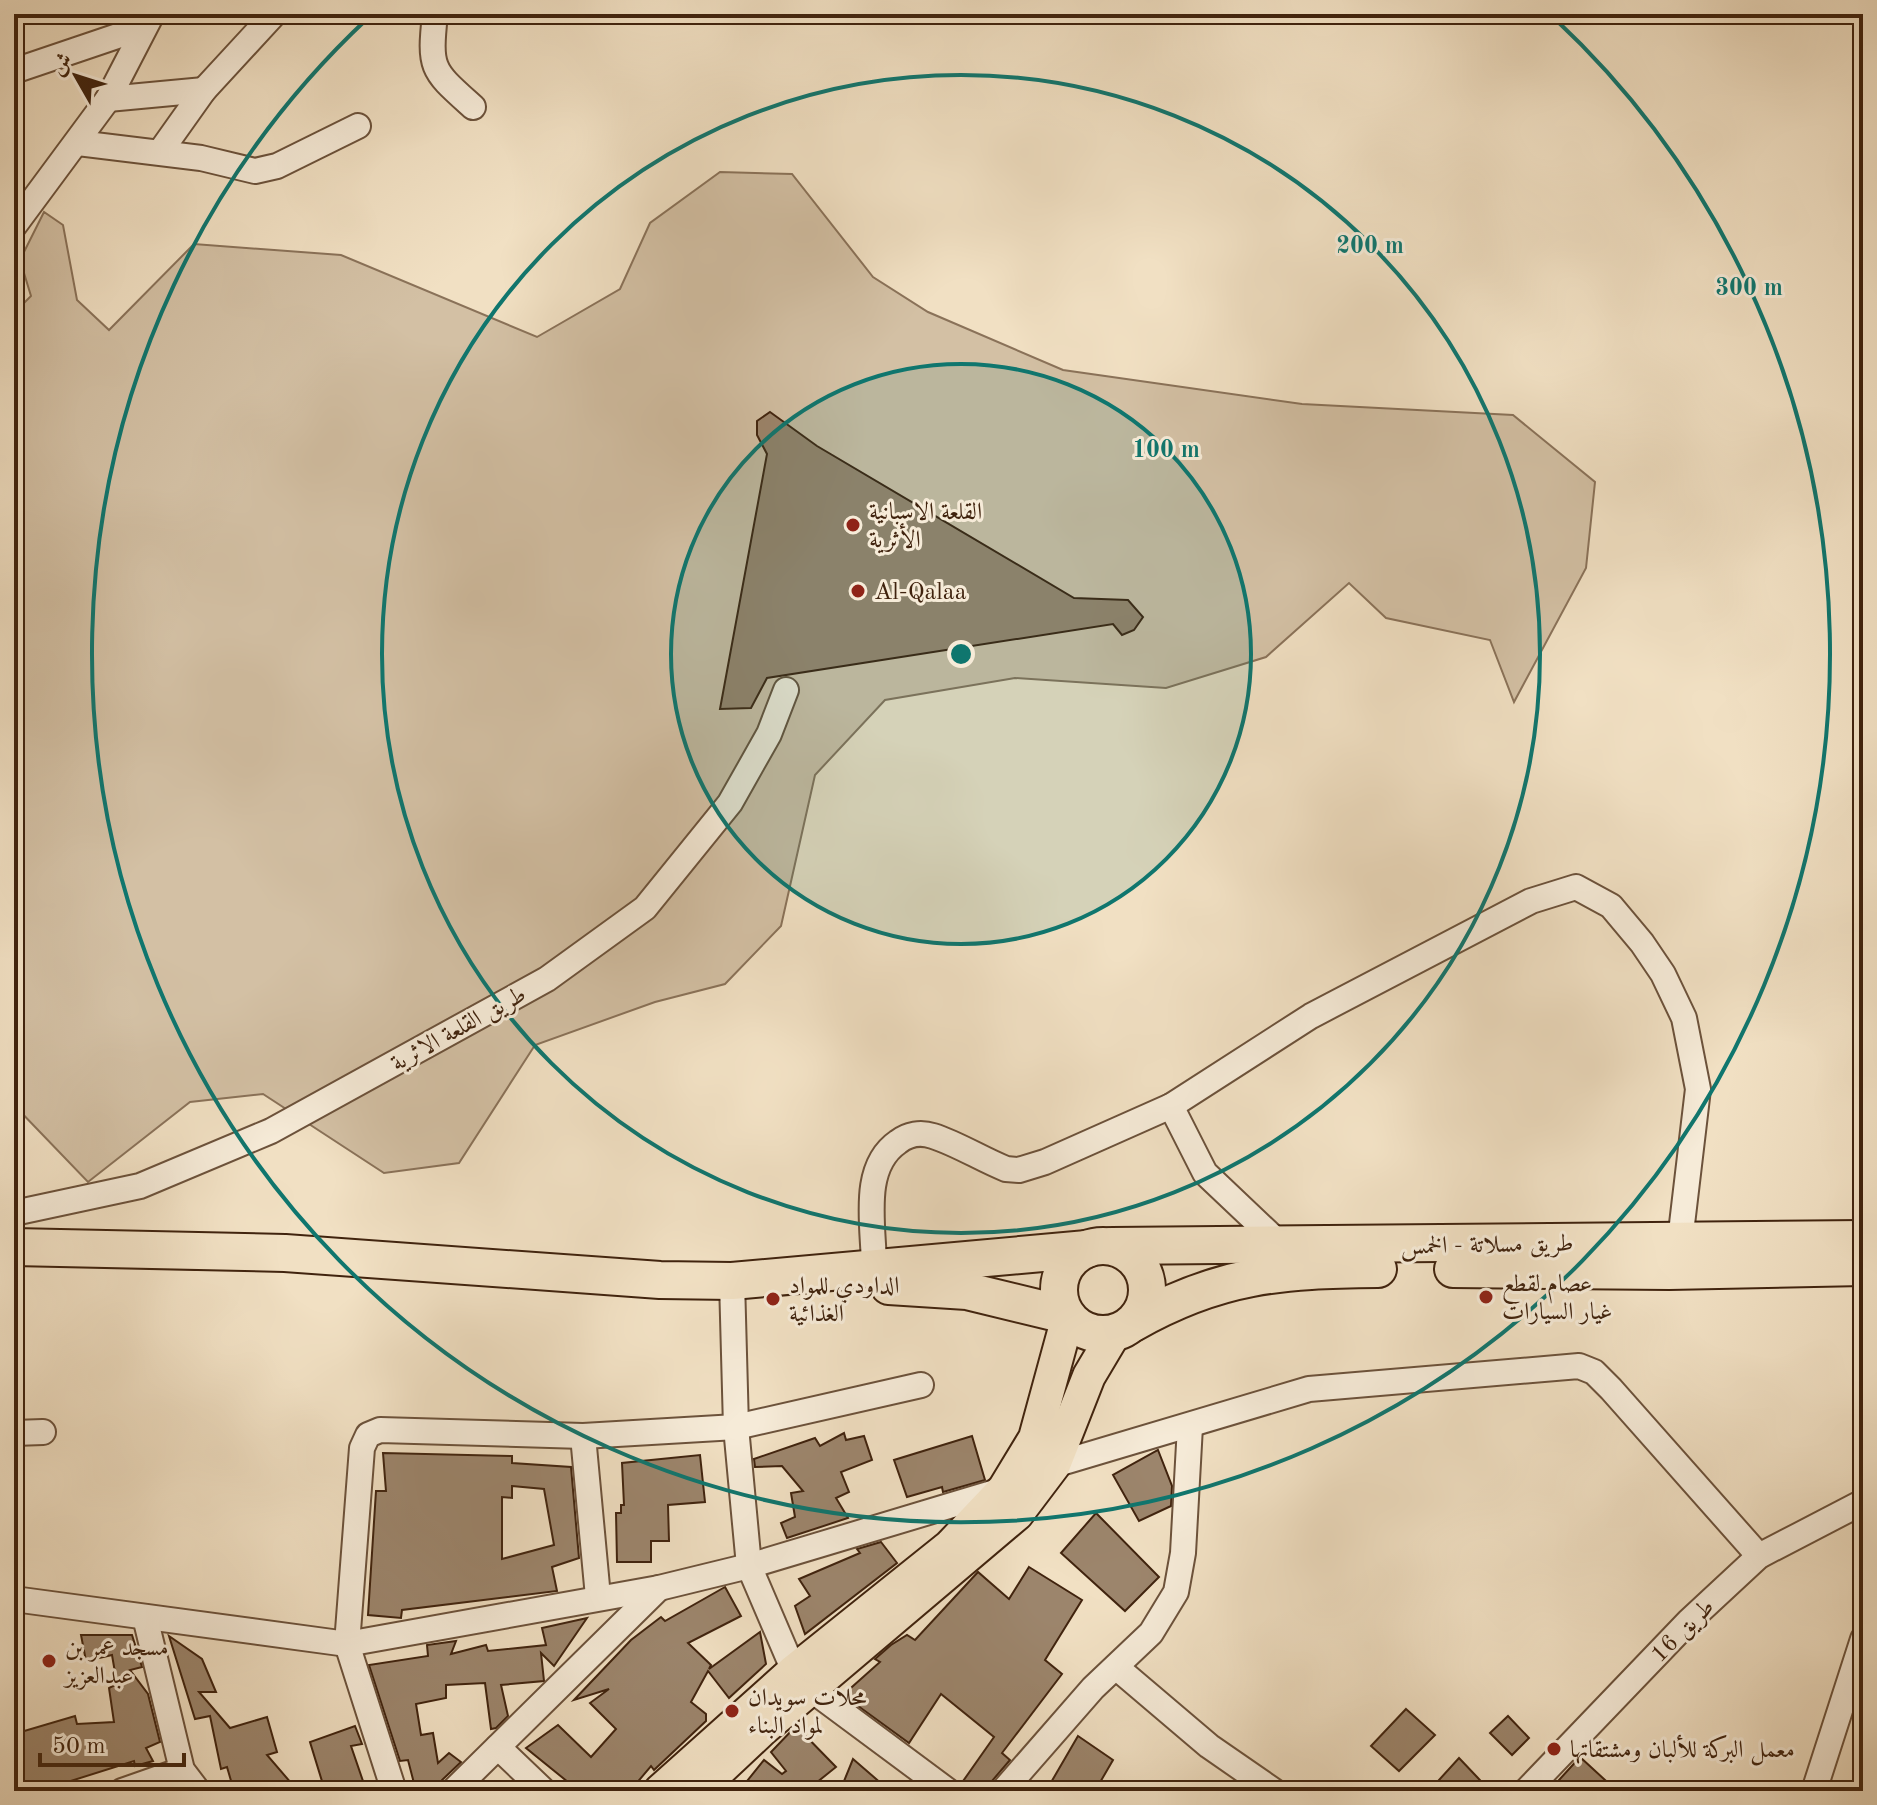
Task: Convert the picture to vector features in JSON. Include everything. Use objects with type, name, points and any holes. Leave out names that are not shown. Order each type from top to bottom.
[{"type":"highway","name":"طريق مسلاتة - الخمس","points":[[734,1291],[874,1268],[1100,1247],[1863,1239]]},
{"type":"highway","points":[[14,1247],[285,1253],[644,1279],[734,1291]]},
{"type":"highway","points":[[14,1269],[287,1273],[555,1298],[897,1285],[967,1291],[1067,1316],[1088,1333],[1124,1328],[1147,1299],[1144,1272],[1136,1260],[1100,1247],[1076,1255],[1061,1277],[1059,1290],[1067,1316]]},
{"type":"highway","name":"طريق مسلاتة - الخمس","points":[[1124,1328],[1178,1298],[1225,1282],[1332,1269],[1669,1271],[1863,1267]]},
{"type":"main road","points":[[697,1791],[803,1680],[950,1546],[1004,1489],[1035,1438],[1067,1316]]},
{"type":"main road","points":[[660,1791],[1017,1514],[1054,1465],[1089,1376],[1124,1328]]},
{"type":"street","points":[[160,152],[204,90],[274,14]]},
{"type":"street","points":[[435,14],[432,60],[439,76],[473,107]]},
{"type":"street","points":[[14,71],[148,21]]},
{"type":"street","points":[[14,226],[108,99],[148,21]]},
{"type":"street","points":[[108,99],[204,90]]},
{"type":"street","points":[[78,143],[160,152],[255,171],[277,166],[358,126]]},
{"type":"street","name":"طريق القلعة الاثرية","points":[[14,1213],[140,1186],[271,1131],[547,979],[645,908],[730,803],[769,734],[786,690]]},
{"type":"street","points":[[874,1268],[873,1174],[886,1150],[902,1139],[918,1133],[932,1136],[996,1165],[1019,1170],[1045,1162],[1171,1106],[1311,1016],[1531,901],[1576,887],[1611,906],[1642,943],[1663,974],[1684,1018],[1698,1089],[1680,1241]]},
{"type":"street","points":[[1171,1106],[1205,1173],[1280,1244]]},
{"type":"street","points":[[734,1291],[736,1427],[749,1566],[803,1680],[948,1791]]},
{"type":"street","points":[[1054,1465],[1309,1389],[1579,1366],[1594,1372],[1611,1389],[1759,1556]]},
{"type":"street","points":[[394,1791],[347,1644],[362,1448],[368,1435],[380,1430],[583,1436],[736,1427],[921,1385]]},
{"type":"street","points":[[1003,1791],[1151,1633],[1176,1592],[1183,1553],[1190,1426]]},
{"type":"street","points":[[14,1433],[43,1432]]},
{"type":"street","points":[[583,1436],[598,1597]]},
{"type":"street","points":[[14,1599],[347,1644],[659,1588],[749,1566],[1004,1489]]},
{"type":"street","name":"طريق 16","points":[[1526,1791],[1689,1621],[1759,1556],[1863,1502]]},
{"type":"street","points":[[453,1791],[659,1588]]},
{"type":"street","points":[[145,1617],[182,1770],[198,1791]]},
{"type":"street","points":[[1814,1791],[1863,1639]]},
{"type":"street","points":[[1116,1667],[1209,1746],[1274,1791]]},
{"type":"street","points":[[498,1747],[544,1791]]},
{"type":"street","points":[[122,1791],[182,1770]]},
{"type":"shaded area","points":[[720,172],[792,174],[873,277],[928,312],[1063,370],[1302,404],[1513,415],[1595,482],[1586,568],[1514,702],[1490,640],[1386,618],[1349,583],[1266,657],[1166,688],[1015,678],[885,700],[815,775],[781,926],[725,984],[655,1002],[535,1045],[459,1163],[384,1173],[263,1094],[190,1102],[88,1182],[14,1105],[14,366],[19,355],[14,346],[14,313],[31,296],[20,260],[44,212],[63,225],[77,300],[109,330],[194,244],[341,255],[537,337],[620,289],[650,223]]},
{"type":"building","name":"القلعة الاسبانية الأثرية","points":[[770,412],[817,446],[1074,598],[1128,600],[1143,617],[1134,630],[1122,635],[1113,624],[767,678],[751,708],[720,709],[767,454],[757,435],[757,421]]},
{"type":"building","points":[[844,1433],[846,1440],[864,1436],[872,1460],[841,1472],[849,1492],[836,1498],[848,1518],[787,1538],[781,1523],[795,1517],[791,1493],[803,1491],[782,1466],[755,1467],[754,1459],[815,1438],[820,1446]]},
{"type":"building","points":[[972,1436],[985,1480],[943,1492],[942,1487],[907,1497],[894,1460]]},
{"type":"building","points":[[1158,1450],[1172,1486],[1171,1506],[1139,1521],[1113,1475]]},
{"type":"building","points":[[383,1453],[512,1456],[512,1463],[571,1467],[579,1558],[552,1567],[557,1591],[402,1610],[401,1618],[368,1615],[376,1491],[386,1491]],"holes":[[[512,1486],[544,1489],[554,1545],[502,1559],[502,1497],[512,1498]]]},
{"type":"building","points":[[700,1455],[705,1502],[668,1505],[669,1541],[651,1541],[651,1562],[617,1562],[616,1513],[621,1513],[621,1505],[624,1505],[622,1463]]},
{"type":"building","points":[[1096,1513],[1159,1577],[1125,1611],[1061,1553]]},
{"type":"building","points":[[881,1542],[897,1563],[805,1634],[795,1606],[810,1596],[799,1579],[860,1553],[857,1549]]},
{"type":"building","points":[[1029,1567],[1082,1600],[1045,1660],[1062,1674],[1002,1753],[1010,1760],[992,1781],[988,1791],[974,1791],[961,1784],[994,1737],[941,1694],[909,1743],[843,1695],[880,1662],[875,1659],[891,1645],[907,1635],[915,1640],[978,1572],[1009,1599]]},
{"type":"building","points":[[725,1587],[741,1616],[688,1643],[711,1665],[709,1669],[760,1632],[766,1664],[729,1698],[708,1671],[691,1702],[706,1714],[706,1721],[654,1770],[651,1766],[630,1791],[579,1791],[526,1748],[558,1725],[591,1757],[616,1729],[590,1703],[609,1689],[574,1700],[631,1640],[661,1617],[665,1621]]},
{"type":"building","points":[[587,1618],[554,1666],[541,1653],[544,1681],[501,1685],[508,1716],[496,1728],[491,1729],[485,1683],[446,1685],[446,1698],[416,1704],[421,1735],[433,1733],[438,1763],[449,1753],[461,1762],[442,1780],[438,1791],[416,1791],[408,1760],[400,1761],[369,1665],[428,1656],[427,1645],[456,1641],[451,1654],[486,1645],[488,1651],[546,1645],[542,1628]]},
{"type":"building","points":[[81,1635],[132,1635],[142,1667],[130,1670],[148,1694],[160,1742],[146,1748],[153,1761],[135,1766],[134,1761],[39,1791],[14,1791],[14,1734],[75,1716],[77,1724],[114,1722],[109,1688],[117,1684],[112,1655],[86,1661]]},
{"type":"building","points":[[169,1636],[202,1659],[216,1692],[199,1692],[230,1728],[267,1717],[277,1752],[267,1755],[298,1791],[234,1791],[227,1767],[221,1769],[210,1716],[195,1719]]},
{"type":"building","points":[[1406,1709],[1435,1735],[1399,1771],[1371,1746]]},
{"type":"building","points":[[1508,1716],[1529,1738],[1512,1755],[1490,1733]]},
{"type":"building","points":[[355,1726],[362,1744],[351,1746],[364,1784],[325,1791],[310,1742]]},
{"type":"building","points":[[796,1726],[836,1767],[806,1791],[739,1791],[764,1760],[782,1774],[786,1771],[771,1752]]},
{"type":"building","points":[[1078,1736],[1113,1760],[1095,1791],[1046,1791]]},
{"type":"building","points":[[1580,1757],[1617,1791],[1549,1791]]},
{"type":"building","points":[[1459,1758],[1478,1778],[1490,1791],[1429,1791]]},
{"type":"building","points":[[853,1759],[890,1791],[840,1791]]},
{"type":"place","name":"القلعة الاسبانية الأثرية","points":[[853,525]]},
{"type":"place","name":"Al-Qalaa","points":[[858,591]]},
{"type":"place","name":"عصام لقطع غيار السيارات","points":[[1486,1297]]},
{"type":"place","name":"الداودي للمواد الغذائية","points":[[773,1299]]},
{"type":"place","name":"مسجد عمر بن عبدالعزيز","points":[[49,1661]]},
{"type":"place","name":"محلات سويدان لمواد البناء","points":[[732,1711]]},
{"type":"place","name":"معمل البركة للألبان ومشتقاتها","points":[[1554,1749]]}]
